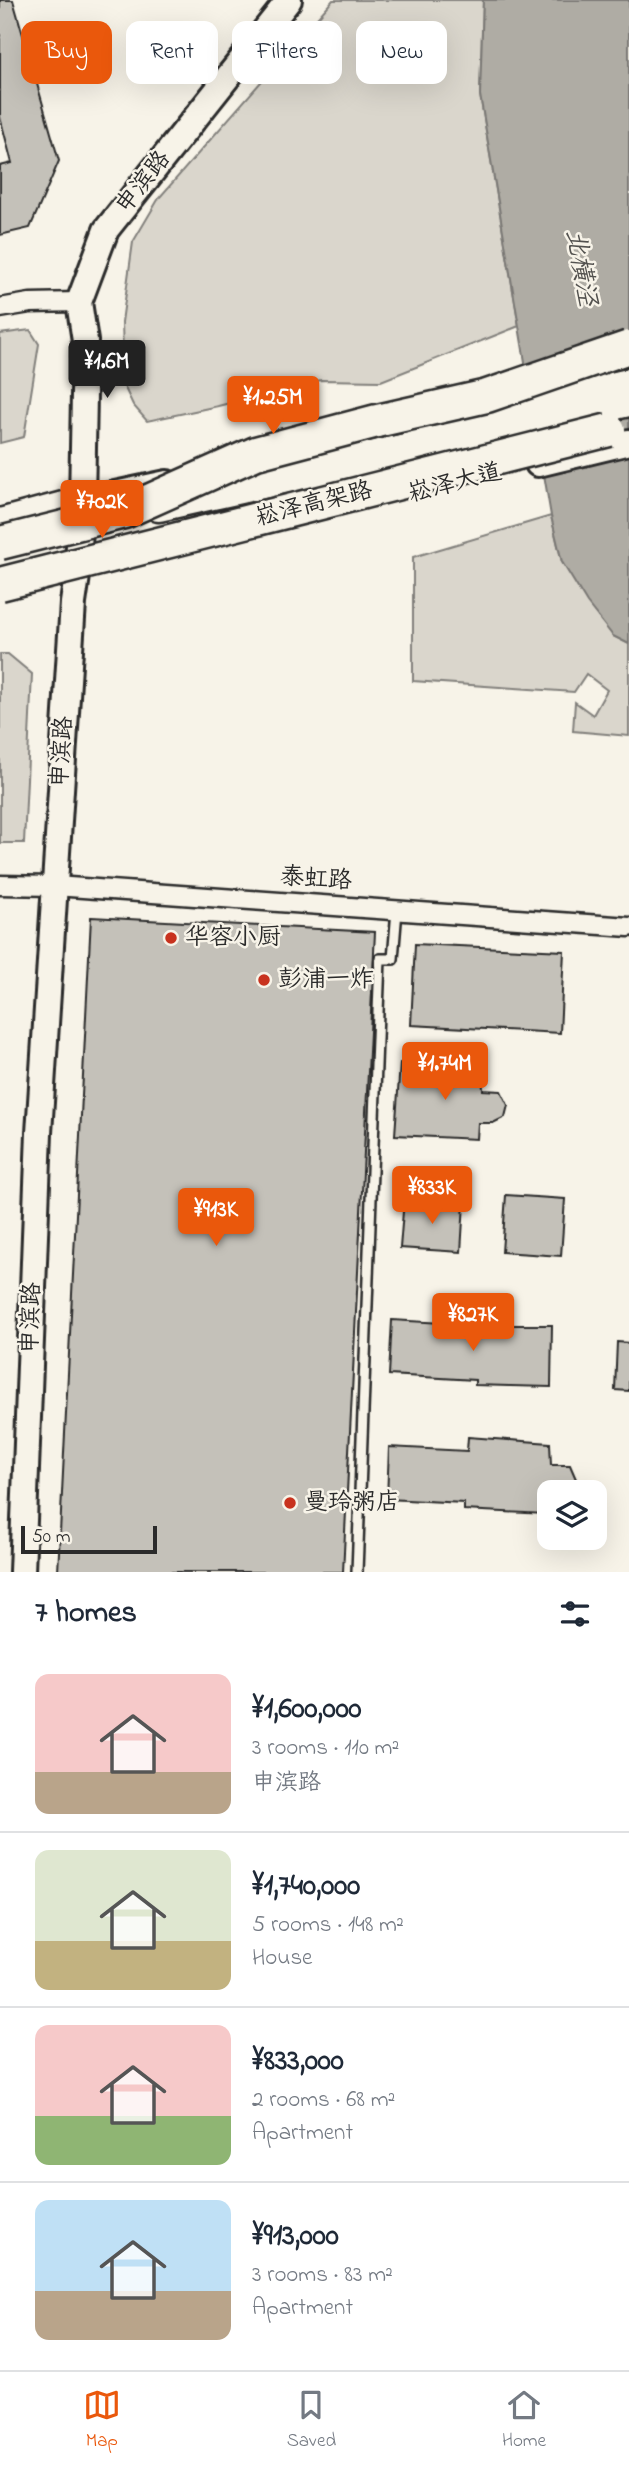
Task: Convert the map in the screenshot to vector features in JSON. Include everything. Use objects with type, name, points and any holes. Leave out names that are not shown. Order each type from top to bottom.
[{"type":"highway","points":[[124,512],[256,453],[487,396],[629,347]]},
{"type":"highway","name":"崧泽高架路","points":[[0,543],[124,512],[629,400]]},
{"type":"highway","name":"崧泽高架路","points":[[0,584],[624,432]]},
{"type":"main road","name":"申滨路","points":[[22,1572],[39,1133],[82,501],[85,341],[79,302],[106,230],[289,0]]},
{"type":"main road","points":[[0,523],[82,501],[629,381]]},
{"type":"main road","name":"崧泽大道","points":[[77,576],[484,477],[624,432]]},
{"type":"main road","points":[[0,592],[77,576]]},
{"type":"street","points":[[0,308],[30,303],[79,302]]},
{"type":"street","name":"泰虹路","points":[[0,886],[54,886],[629,927]]},
{"type":"lane","points":[[357,1572],[380,959],[393,959],[397,910]]},
{"type":"shaded area","points":[[333,0],[483,0],[480,95],[519,326],[381,381],[321,380],[147,421],[133,405],[124,386],[122,322],[133,242],[159,198],[259,84],[342,84],[342,21],[315,21]]},
{"type":"shaded area","points":[[30,330],[39,344],[24,437],[0,443],[0,334]]},
{"type":"shaded area","points":[[551,516],[562,562],[613,636],[629,644],[629,736],[573,731],[575,702],[593,715],[607,690],[586,674],[574,692],[413,681],[413,557]]},
{"type":"shaded area","points":[[0,654],[8,654],[32,674],[24,843],[0,843]]},
{"type":"water","name":"北横泾","points":[[483,0],[629,0],[629,644],[613,636],[587,603],[562,562],[551,516],[480,95]]},
{"type":"building","points":[[0,0],[13,0],[21,28],[21,84],[37,84],[59,161],[30,228],[0,235],[0,166],[12,163],[0,117]]},
{"type":"building","points":[[91,917],[375,932],[343,1572],[58,1572]]},
{"type":"building","points":[[415,944],[564,951],[560,1033],[411,1025]]},
{"type":"building","points":[[400,1063],[482,1069],[483,1090],[501,1091],[508,1105],[505,1117],[493,1123],[478,1123],[477,1139],[395,1135]]},
{"type":"building","points":[[506,1195],[565,1199],[561,1256],[502,1252]]},
{"type":"building","points":[[404,1199],[464,1203],[461,1252],[400,1248]]},
{"type":"building","points":[[392,1320],[476,1325],[552,1325],[551,1387],[475,1385],[475,1380],[389,1375]]},
{"type":"building","points":[[617,1342],[629,1343],[629,1391],[615,1390]]},
{"type":"building","points":[[468,1437],[550,1443],[551,1465],[570,1465],[576,1480],[537,1480],[537,1514],[464,1510],[464,1503],[387,1499],[389,1447],[467,1451]]},
{"type":"place","name":"华容小厨","points":[[171,938]]},
{"type":"place","name":"彭浦一炸","points":[[264,980]]},
{"type":"place","name":"曼玲粥店","points":[[290,1503]]}]
